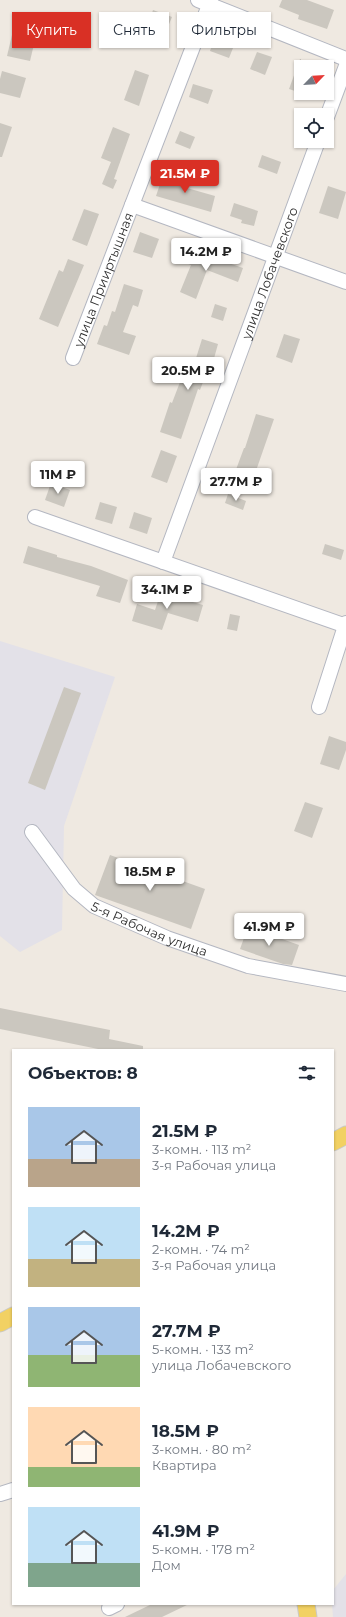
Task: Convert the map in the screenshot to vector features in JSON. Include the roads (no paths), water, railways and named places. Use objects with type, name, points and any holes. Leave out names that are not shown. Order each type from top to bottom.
[{"type":"main road","points":[[334,1141],[346,1135]]},
{"type":"main road","points":[[0,1323],[12,1317]]},
{"type":"main road","points":[[306,1605],[308,1617]]},
{"type":"street","points":[[206,1],[346,59]]},
{"type":"street","name":"улица Прииртышная","points":[[73,358],[132,205],[206,1]]},
{"type":"street","points":[[330,108],[346,66]]},
{"type":"street","name":"улица Лобачевского","points":[[163,562],[315,148]]},
{"type":"street","points":[[132,205],[346,282]]},
{"type":"street","points":[[35,517],[346,625],[319,707]]},
{"type":"street","name":"5-я Рабочая улица","points":[[32,832],[74,889],[94,906],[167,938],[248,966],[346,984]]},
{"type":"street","points":[[0,1494],[12,1490]]}]
